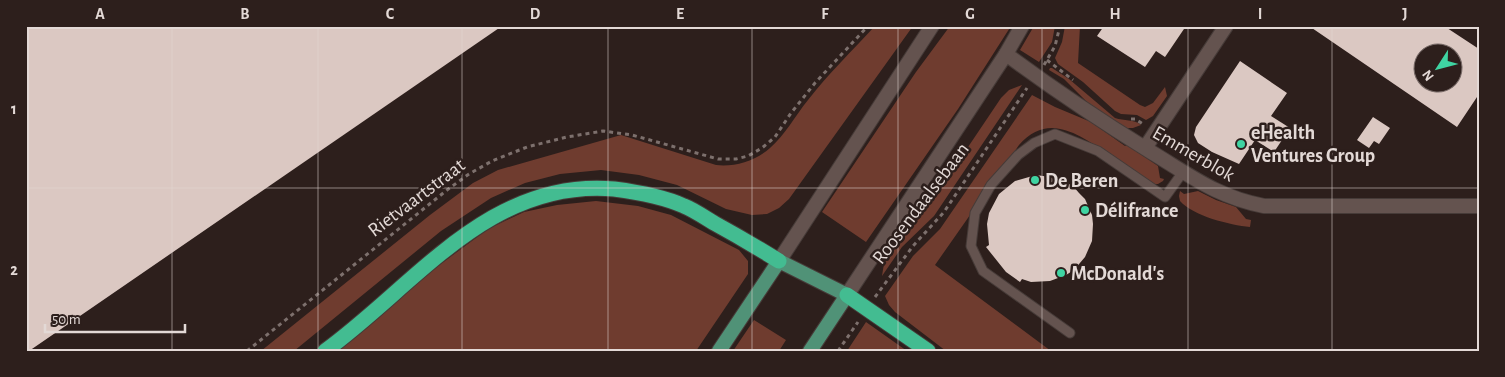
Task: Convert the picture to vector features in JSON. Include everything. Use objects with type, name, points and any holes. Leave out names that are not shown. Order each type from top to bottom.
[{"type":"highway","points":[[325,351],[460,237],[503,211],[534,199],[566,190],[600,188],[639,192],[683,205],[780,261]]},
{"type":"highway","points":[[847,294],[928,351]]},
{"type":"main road","points":[[719,351],[780,261],[847,294],[810,351]]},
{"type":"street","points":[[780,261],[812,208],[932,26]]},
{"type":"street","name":"Roosendaalsebaan","points":[[847,294],[1006,54],[1022,26]]},
{"type":"street","points":[[1145,148],[1226,26]]},
{"type":"street","name":"Emmerblok","points":[[1006,54],[1100,120],[1203,185],[1247,202],[1264,206],[1479,206]]},
{"type":"lane","points":[[1070,333],[984,271],[971,246],[972,230],[975,213],[992,184],[1018,156],[1034,143],[1055,134],[1098,151],[1166,198],[1183,172]]},
{"type":"path","name":"Rietvaartstraat","points":[[248,351],[469,174],[492,161],[527,147],[567,137],[603,131],[632,134],[718,159],[736,159],[748,156],[762,148],[775,137],[815,83],[868,26]]},
{"type":"path","name":"Roosendaalsebaan","points":[[838,351],[913,246],[944,212],[1055,46],[1060,26]]},
{"type":"shaded area","points":[[875,26],[913,26],[789,199],[779,208],[767,214],[752,215],[726,209],[677,185],[639,175],[601,170],[560,174],[525,183],[491,198],[441,231],[294,351],[261,351],[430,215],[473,183],[498,170],[621,135],[716,165],[737,164],[751,160],[770,148],[816,90]]},
{"type":"shaded area","points":[[950,26],[1011,26],[958,109],[866,242],[822,212],[916,72]]},
{"type":"shaded area","points":[[1034,26],[1055,26],[1052,42],[1039,62],[1020,50]]},
{"type":"shaded area","points":[[1065,26],[1080,26],[1078,63],[1140,105],[1145,107],[1153,103],[1165,87],[1167,96],[1153,116],[1146,120],[1137,115],[1121,114],[1115,111],[1083,82],[1058,64],[1055,58],[1062,42]]},
{"type":"shaded area","points":[[1050,68],[1069,79],[1115,118],[1132,121],[1141,125],[1133,128],[1122,128],[1089,104],[1064,79],[1049,70]]},
{"type":"shaded area","points":[[1022,85],[934,216],[902,247],[882,276],[886,251],[892,242],[929,205],[1001,98],[1009,90]]},
{"type":"shaded area","points":[[1032,95],[1091,122],[1158,166],[1160,178],[1164,179],[1158,184],[1153,184],[1086,140],[1064,130],[1053,128],[1041,129],[1030,135],[1019,145],[935,265],[1051,351],[946,351],[895,312],[885,296],[913,256],[940,229]]},
{"type":"shaded area","points":[[1180,191],[1184,194],[1198,191],[1236,207],[1246,219],[1251,220],[1250,227],[1222,222],[1194,211],[1180,201]]},
{"type":"shaded area","points":[[596,201],[638,206],[671,215],[739,250],[748,261],[748,274],[696,351],[336,351],[434,269],[488,229],[524,212],[557,205]]},
{"type":"shaded area","points":[[754,320],[786,340],[779,351],[733,351]]},
{"type":"shaded area","points":[[866,322],[907,351],[847,351]]},
{"type":"building","points":[[26,26],[502,26],[29,351],[26,351]]},
{"type":"building","points":[[1104,26],[1186,26],[1165,57],[1156,51],[1145,67],[1097,36]]},
{"type":"building","points":[[1309,26],[1444,26],[1479,49],[1479,94],[1457,127]]},
{"type":"building","points":[[1240,61],[1287,93],[1271,116],[1290,128],[1274,152],[1255,140],[1239,164],[1212,152],[1198,143],[1194,135],[1196,127]]},
{"type":"building","points":[[1373,117],[1390,128],[1379,144],[1374,141],[1369,148],[1357,140]]},
{"type":"building","points":[[1036,175],[1057,178],[1073,186],[1085,199],[1092,215],[1092,241],[1085,257],[1074,270],[1066,275],[1050,281],[1031,282],[1022,279],[1020,282],[1006,272],[986,247],[989,245],[987,224],[989,213],[999,194],[1015,181]]},
{"type":"place","name":"eHealth Ventures Group","points":[[1241,144]]},
{"type":"place","name":"De Beren","points":[[1035,180]]},
{"type":"place","name":"Délifrance","points":[[1085,210]]},
{"type":"place","name":"McDonald's","points":[[1061,273]]}]
